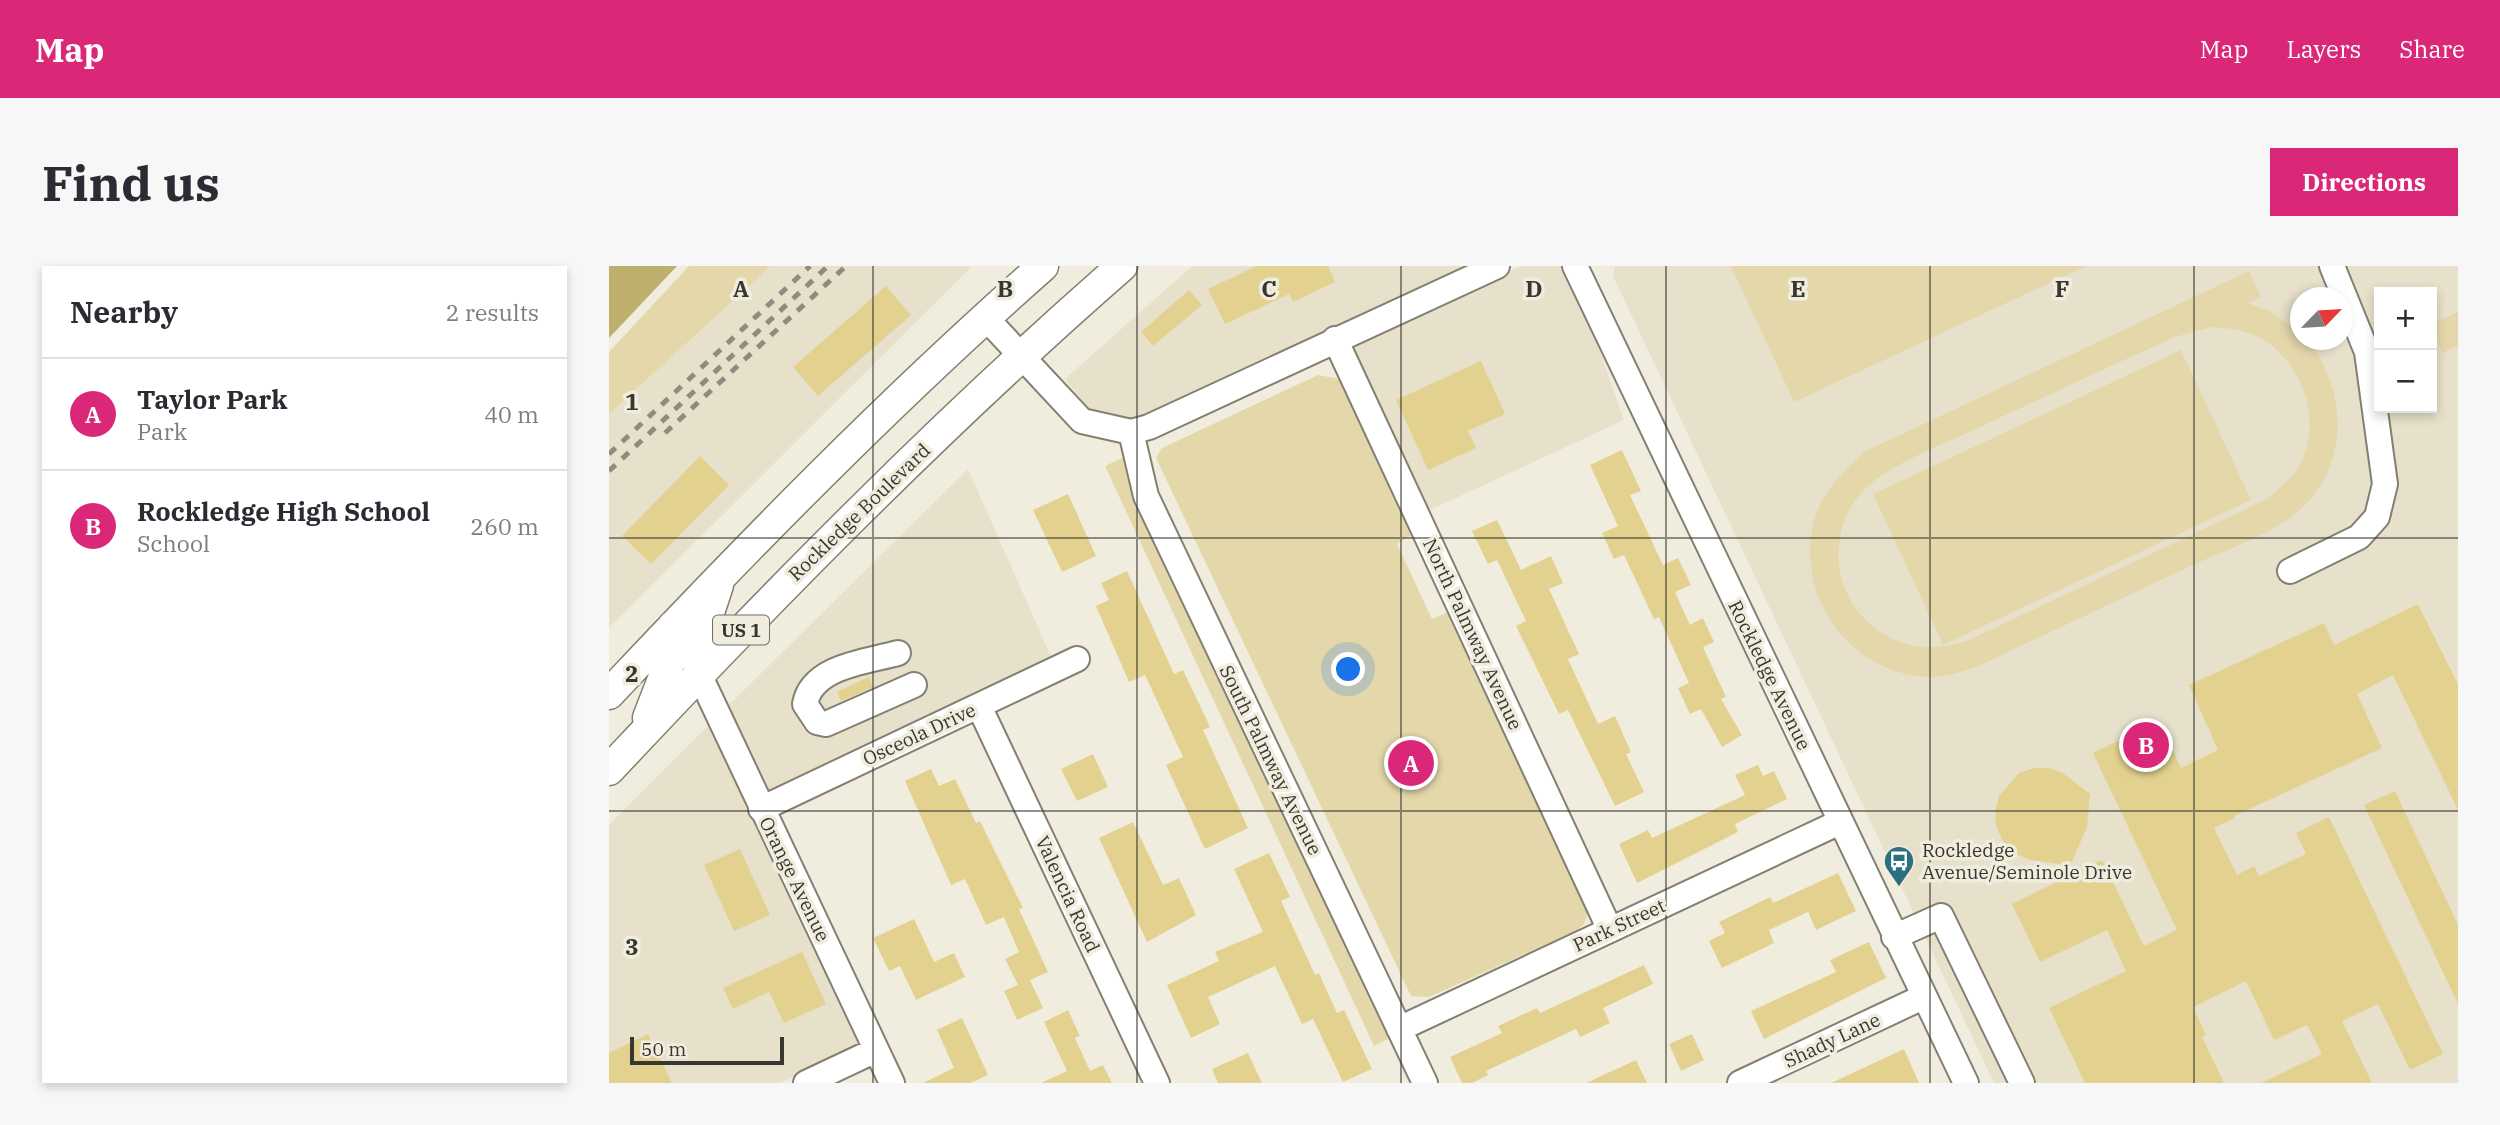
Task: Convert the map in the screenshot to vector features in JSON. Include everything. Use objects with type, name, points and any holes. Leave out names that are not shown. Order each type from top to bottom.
[{"type":"main road","name":"US 1","points":[[609,694],[673,626],[985,317],[1043,266]]},
{"type":"main road","name":"Rockledge Boulevard","points":[[609,770],[845,525],[1021,354],[1122,266]]},
{"type":"main road","points":[[699,674],[697,649],[721,578]]},
{"type":"main road","points":[[639,738],[670,661],[673,626]]},
{"type":"street","points":[[985,317],[1083,421],[1140,430],[1497,266]]},
{"type":"street","name":"Rockledge Avenue","points":[[1575,266],[1966,1083]]},
{"type":"street","points":[[2290,571],[2360,537],[2377,517],[2385,484],[2367,352],[2332,266]]},
{"type":"street","name":"North Palmway Avenue","points":[[1335,339],[1610,930]]},
{"type":"street","name":"South Palmway Avenue","points":[[1140,430],[1146,496],[1425,1083]]},
{"type":"street","points":[[898,653],[829,673],[815,682],[808,691],[805,704],[817,722],[826,724],[914,685]]},
{"type":"street","name":"Osceola Drive","points":[[761,809],[1077,659]]},
{"type":"street","name":"Orange Avenue","points":[[699,674],[892,1083]]},
{"type":"street","name":"Valencia Road","points":[[979,706],[1157,1083]]},
{"type":"street","name":"Park Street","points":[[1399,1028],[1840,822]]},
{"type":"street","points":[[1895,937],[1941,916],[2022,1083]]},
{"type":"street","name":"Shady Lane","points":[[1740,1083],[1923,998]]},
{"type":"street","points":[[806,1083],[876,1050]]},
{"type":"shaded area","points":[[609,266],[677,266],[609,338]]},
{"type":"shaded area","points":[[689,266],[771,266],[609,414],[609,352]]},
{"type":"shaded area","points":[[771,266],[972,266],[609,628],[609,414]]},
{"type":"shaded area","points":[[1192,266],[1471,266],[1146,417],[1131,421],[1090,411],[1065,379]]},
{"type":"shaded area","points":[[1522,266],[1561,266],[1594,335],[1624,420],[1428,511],[1351,343]]},
{"type":"shaded area","points":[[1615,266],[2458,266],[2458,1083],[1994,1083],[1613,276]]},
{"type":"shaded area","points":[[1731,266],[2086,266],[1794,402]]},
{"type":"shaded area","points":[[2249,271],[2261,297],[2248,303],[2270,311],[2290,326],[2290,350],[2314,350],[2330,380],[2336,402],[2335,448],[2329,470],[2318,490],[2290,518],[2250,541],[1976,667],[1935,677],[1900,673],[1874,662],[1851,645],[1833,624],[1819,599],[1812,572],[1810,544],[1820,506],[1843,473],[1864,452]],"holes":[[[2212,327],[2239,330],[2264,340],[2279,352],[2291,366],[2307,401],[2310,420],[2304,456],[2291,477],[2267,499],[1969,640],[1955,644],[1916,646],[1892,639],[1869,623],[1856,608],[1846,591],[1840,572],[1841,533],[1847,515],[1858,498],[1884,474],[1922,453],[2175,337]]]},
{"type":"shaded area","points":[[2458,312],[2458,346],[2442,353],[2437,338],[2437,322]]},
{"type":"shaded area","points":[[2181,350],[2251,500],[1943,645],[1873,494]]},
{"type":"shaded area","points":[[1318,375],[1340,379],[1413,534],[1397,544],[1432,619],[1450,611],[1590,907],[1584,924],[1576,931],[1429,997],[1411,996],[1156,458],[1162,448]]},
{"type":"shaded area","points":[[1124,457],[1135,501],[1390,1038],[1374,1046],[1105,466]]},
{"type":"shaded area","points":[[968,469],[1052,659],[768,794],[727,707]]},
{"type":"shaded area","points":[[709,725],[861,1046],[780,1083],[609,1083],[609,825]]},
{"type":"building","points":[[1257,266],[1328,266],[1335,282],[1293,302],[1289,294],[1225,324],[1208,289]]},
{"type":"building","points":[[886,286],[911,315],[818,396],[793,367]]},
{"type":"building","points":[[1189,290],[1202,305],[1153,346],[1141,332]]},
{"type":"building","points":[[1481,361],[1505,414],[1468,431],[1476,448],[1428,470],[1396,400]]},
{"type":"building","points":[[1622,450],[1641,491],[1630,495],[1663,565],[1678,558],[1691,585],[1675,592],[1690,625],[1703,618],[1714,642],[1703,647],[1726,697],[1721,699],[1742,735],[1722,747],[1701,709],[1690,714],[1678,688],[1689,683],[1659,617],[1654,619],[1624,555],[1614,559],[1602,533],[1618,526],[1590,465]]},
{"type":"building","points":[[700,456],[729,485],[651,564],[622,536]]},
{"type":"building","points":[[1068,494],[1096,556],[1062,572],[1033,510]]},
{"type":"building","points":[[1497,520],[1521,570],[1551,556],[1563,583],[1549,589],[1579,654],[1568,659],[1598,724],[1615,716],[1631,752],[1626,754],[1644,792],[1615,806],[1568,710],[1559,714],[1516,626],[1526,621],[1497,560],[1488,564],[1472,531]]},
{"type":"building","points":[[1127,571],[1174,674],[1183,670],[1210,727],[1203,730],[1248,828],[1205,849],[1166,765],[1183,757],[1145,675],[1129,682],[1096,606],[1109,600],[1101,583]]},
{"type":"building","points":[[2418,604],[2458,684],[2458,810],[2393,675],[2357,694],[2382,748],[2234,816],[2235,818],[2214,828],[2237,875],[2254,866],[2259,876],[2306,854],[2296,833],[2329,817],[2443,1054],[2410,1070],[2378,1004],[2342,1021],[2372,1083],[2261,1083],[2322,1054],[2307,1025],[2274,1040],[2246,981],[2193,1007],[2206,1035],[2202,1037],[2224,1083],[2085,1083],[2049,1008],[2126,971],[2107,930],[2040,962],[2012,904],[2102,860],[2144,946],[2177,930],[2093,753],[2159,721],[2181,768],[2218,750],[2189,685],[2324,623],[2334,645]]},
{"type":"building","points":[[869,677],[873,687],[841,701],[837,692]]},
{"type":"building","points":[[1093,754],[1108,787],[1077,801],[1061,769]]},
{"type":"building","points":[[1758,765],[1763,776],[1774,771],[1787,799],[1735,824],[1738,832],[1637,883],[1619,844],[1648,830],[1652,838],[1745,795],[1735,775]]},
{"type":"building","points":[[2034,768],[2050,768],[2064,774],[2090,794],[2087,827],[2070,866],[2027,859],[2013,852],[2003,841],[1996,826],[1995,811],[1999,796],[2019,773]]},
{"type":"building","points":[[931,769],[939,786],[955,779],[976,823],[980,821],[1023,908],[1019,909],[1048,972],[1030,980],[1043,1008],[1017,1020],[1004,991],[1018,985],[1005,959],[1019,952],[1004,917],[986,925],[965,879],[951,885],[905,781]]},
{"type":"building","points":[[2395,791],[2458,925],[2458,1004],[2364,805]]},
{"type":"building","points":[[1133,822],[1163,885],[1179,878],[1196,915],[1147,942],[1099,838]]},
{"type":"building","points":[[740,849],[770,915],[734,931],[704,865]]},
{"type":"building","points":[[1269,853],[1290,897],[1281,901],[1315,975],[1319,973],[1337,1013],[1344,1010],[1372,1069],[1343,1082],[1313,1019],[1302,1024],[1275,966],[1208,997],[1220,1024],[1191,1038],[1167,985],[1219,961],[1215,952],[1263,932],[1234,869]]},
{"type":"building","points":[[1838,873],[1856,911],[1816,930],[1808,912],[1769,930],[1774,943],[1722,968],[1709,941],[1725,933],[1719,922],[1770,897],[1773,903]]},
{"type":"building","points":[[914,919],[934,962],[954,953],[965,977],[916,1000],[900,966],[889,971],[873,938]]},
{"type":"building","points":[[1869,942],[1886,978],[1764,1039],[1751,1011],[1836,972],[1830,960]]},
{"type":"building","points":[[802,952],[826,1004],[784,1023],[769,992],[733,1009],[723,988]]},
{"type":"building","points":[[1644,965],[1653,984],[1603,1008],[1610,1023],[1580,1037],[1576,1029],[1486,1071],[1488,1075],[1472,1083],[1462,1083],[1450,1057],[1502,1033],[1498,1026],[1537,1008],[1540,1013]]},
{"type":"building","points":[[1068,1010],[1080,1036],[1075,1038],[1090,1071],[1103,1065],[1112,1083],[1041,1083],[1067,1071],[1044,1022]]},
{"type":"building","points":[[962,1018],[988,1075],[970,1083],[923,1083],[954,1068],[937,1030]]},
{"type":"building","points":[[648,1034],[672,1083],[609,1083],[609,1053]]},
{"type":"building","points":[[1692,1034],[1704,1060],[1681,1071],[1669,1044]]},
{"type":"building","points":[[1904,1049],[1919,1083],[1831,1083]]},
{"type":"building","points":[[1248,1053],[1262,1083],[1218,1083],[1212,1069]]},
{"type":"building","points":[[1636,1060],[1647,1083],[1586,1083]]},
{"type":"railway","points":[[609,454],[810,266]]},
{"type":"railway","points":[[609,471],[828,266]]},
{"type":"railway","points":[[665,433],[846,266]]},
{"type":"place","name":"Rockledge High School","points":[[2146,745]]},
{"type":"place","name":"Taylor Park","points":[[1411,763]]},
{"type":"place","name":"Rockledge Avenue/Seminole Drive","points":[[1899,888]]}]
